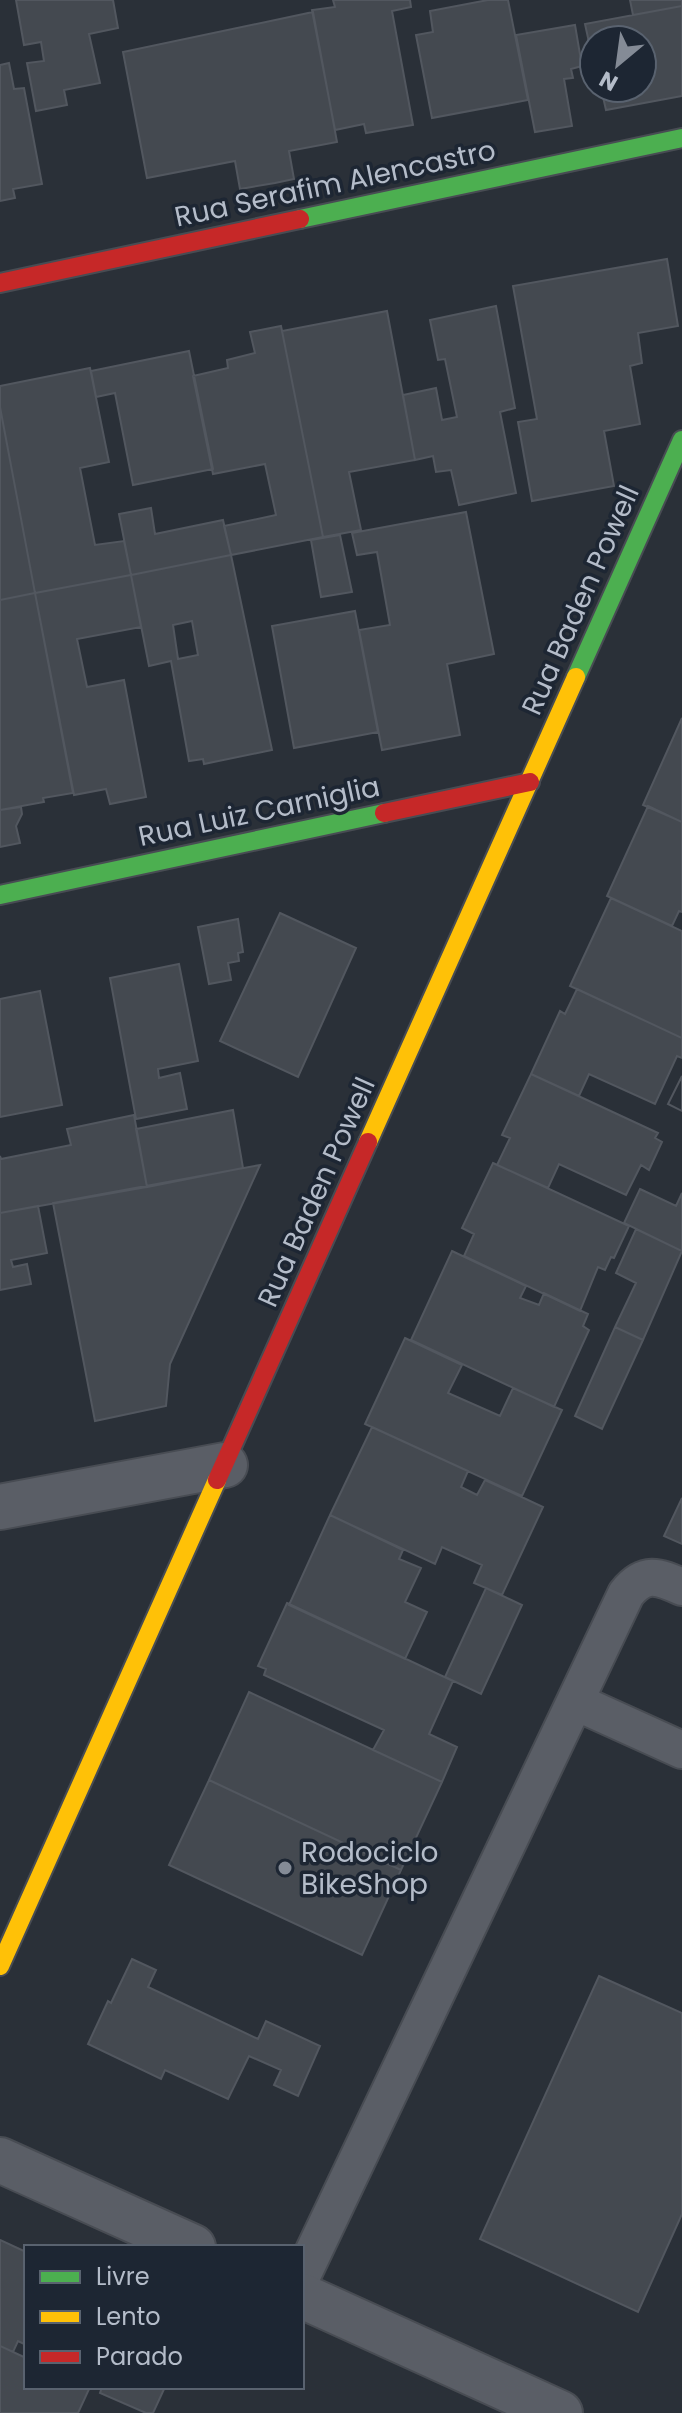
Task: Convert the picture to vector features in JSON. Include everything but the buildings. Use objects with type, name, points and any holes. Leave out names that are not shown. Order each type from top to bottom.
[{"type":"street","name":"Rua Serafim Alencastro","points":[[0,283],[682,138]]},
{"type":"street","name":"Rua Baden Powell","points":[[0,1966],[682,440]]},
{"type":"street","name":"Rua Luiz Carniglia","points":[[0,895],[530,782]]},
{"type":"street","points":[[0,1507],[225,1465]]},
{"type":"street","points":[[0,2160],[189,2245]]},
{"type":"street","points":[[304,2297],[560,2413]]},
{"type":"lane","points":[[304,2272],[626,1594],[636,1582],[650,1577],[665,1579],[682,1587]]},
{"type":"lane","points":[[576,1702],[682,1750]]},
{"type":"traffic: fast","points":[[300,219],[682,138]]},
{"type":"traffic: fast","points":[[576,677],[682,440]]},
{"type":"traffic: fast","points":[[0,895],[384,813]]},
{"type":"traffic: slow","points":[[368,1142],[576,677]]},
{"type":"traffic: slow","points":[[0,1966],[217,1480]]},
{"type":"traffic: jam","points":[[0,283],[300,219]]},
{"type":"traffic: jam","points":[[384,813],[530,782]]},
{"type":"traffic: jam","points":[[217,1480],[368,1142]]},
{"type":"place","name":"Rodociclo BikeShop","points":[[285,1868]]}]
